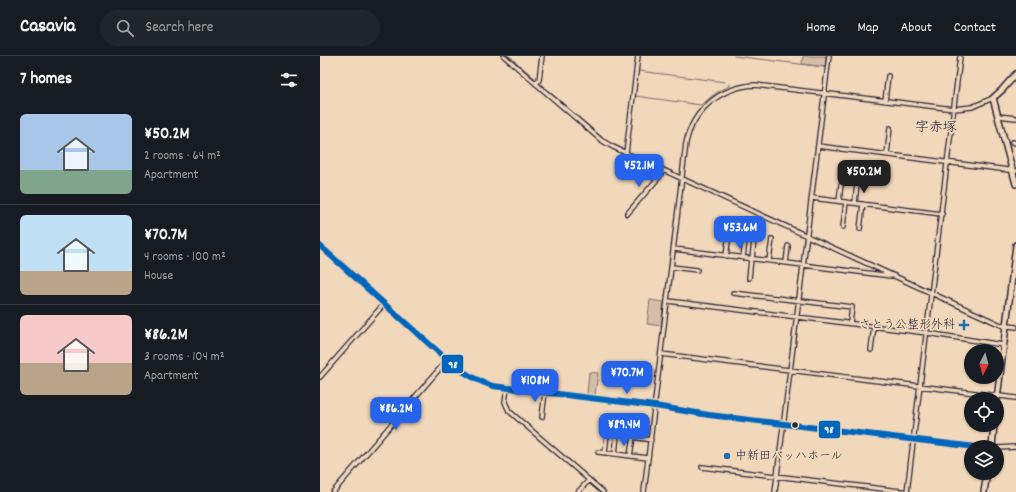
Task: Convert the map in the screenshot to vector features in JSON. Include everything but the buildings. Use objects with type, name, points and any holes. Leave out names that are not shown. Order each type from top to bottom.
[{"type":"highway","points":[[1016,74],[993,98],[1014,171],[1016,184]]},
{"type":"highway","points":[[1003,344],[1016,245]]},
{"type":"highway","points":[[984,492],[986,480]]},
{"type":"street","points":[[504,56],[537,82],[601,140],[627,151],[682,180],[1001,325],[1016,327]]},
{"type":"street","points":[[537,82],[542,56]]},
{"type":"street","points":[[627,151],[638,56]]},
{"type":"street","points":[[775,492],[829,56]]},
{"type":"street","points":[[702,467],[908,492],[960,57]]},
{"type":"street","points":[[885,100],[888,76]]},
{"type":"street","points":[[644,492],[686,143],[692,126],[703,108],[722,94],[737,88],[755,85],[954,109],[972,107],[993,98]]},
{"type":"street","points":[[998,116],[1016,118]]},
{"type":"street","points":[[887,154],[890,128]]},
{"type":"street","points":[[818,146],[1014,171]]},
{"type":"street","points":[[627,214],[660,176],[663,170]]},
{"type":"street","points":[[855,203],[857,183]]},
{"type":"street","points":[[839,201],[841,185]]},
{"type":"street","points":[[812,198],[942,214]]},
{"type":"street","points":[[843,227],[846,202]]},
{"type":"street","points":[[860,229],[863,204]]},
{"type":"street","points":[[726,256],[729,234]]},
{"type":"street","points":[[769,261],[772,238]]},
{"type":"street","points":[[743,258],[745,240]]},
{"type":"street","points":[[749,278],[754,240]]},
{"type":"street","points":[[320,246],[465,374],[473,379],[493,386],[655,406],[709,415],[964,446]]},
{"type":"street","points":[[786,263],[788,246]]},
{"type":"street","points":[[674,249],[894,276]]},
{"type":"street","points":[[672,266],[698,270]]},
{"type":"street","points":[[733,293],[852,307],[850,324]]},
{"type":"street","points":[[668,301],[874,326],[997,344]]},
{"type":"street","points":[[320,377],[384,304]]},
{"type":"street","points":[[871,350],[874,326]]},
{"type":"street","points":[[661,354],[890,383],[903,383],[964,393]]},
{"type":"street","points":[[333,492],[448,359]]},
{"type":"street","points":[[506,388],[505,402],[509,412],[603,492]]},
{"type":"street","points":[[542,417],[545,392]]},
{"type":"street","points":[[1004,398],[1016,398]]},
{"type":"street","points":[[605,453],[607,434],[617,435],[615,454]]},
{"type":"street","points":[[630,456],[633,438],[651,440]]},
{"type":"street","points":[[1004,448],[1016,447]]},
{"type":"street","points":[[598,452],[648,458]]},
{"type":"street","points":[[578,492],[589,480]]},
{"type":"shaded area","points":[[803,56],[826,56],[825,67],[802,64]]},
{"type":"shaded area","points":[[650,300],[664,302],[661,326],[647,324]]},
{"type":"shaded area","points":[[589,372],[598,373],[595,395],[587,394]]},
{"type":"waterway","points":[[509,56],[537,80]]},
{"type":"waterway","points":[[734,56],[824,67]]},
{"type":"waterway","points":[[639,71],[725,82]]},
{"type":"waterway","points":[[539,83],[605,140],[624,150]]},
{"type":"waterway","points":[[635,96],[701,105],[716,93],[729,86],[729,84]]},
{"type":"waterway","points":[[627,151],[677,174]]},
{"type":"waterway","points":[[690,180],[803,232]]},
{"type":"waterway","points":[[810,235],[929,289]]},
{"type":"transit line","name":"98","points":[[320,246],[453,364],[472,377],[493,386],[655,406],[709,415],[964,446]]},
{"type":"place","name":"さとう公整形外科","points":[[964,325]]},
{"type":"place","name":"中新田バッハホール","points":[[727,456]]},
{"type":"district","name":"字赤塚","points":[[936,128]]}]
